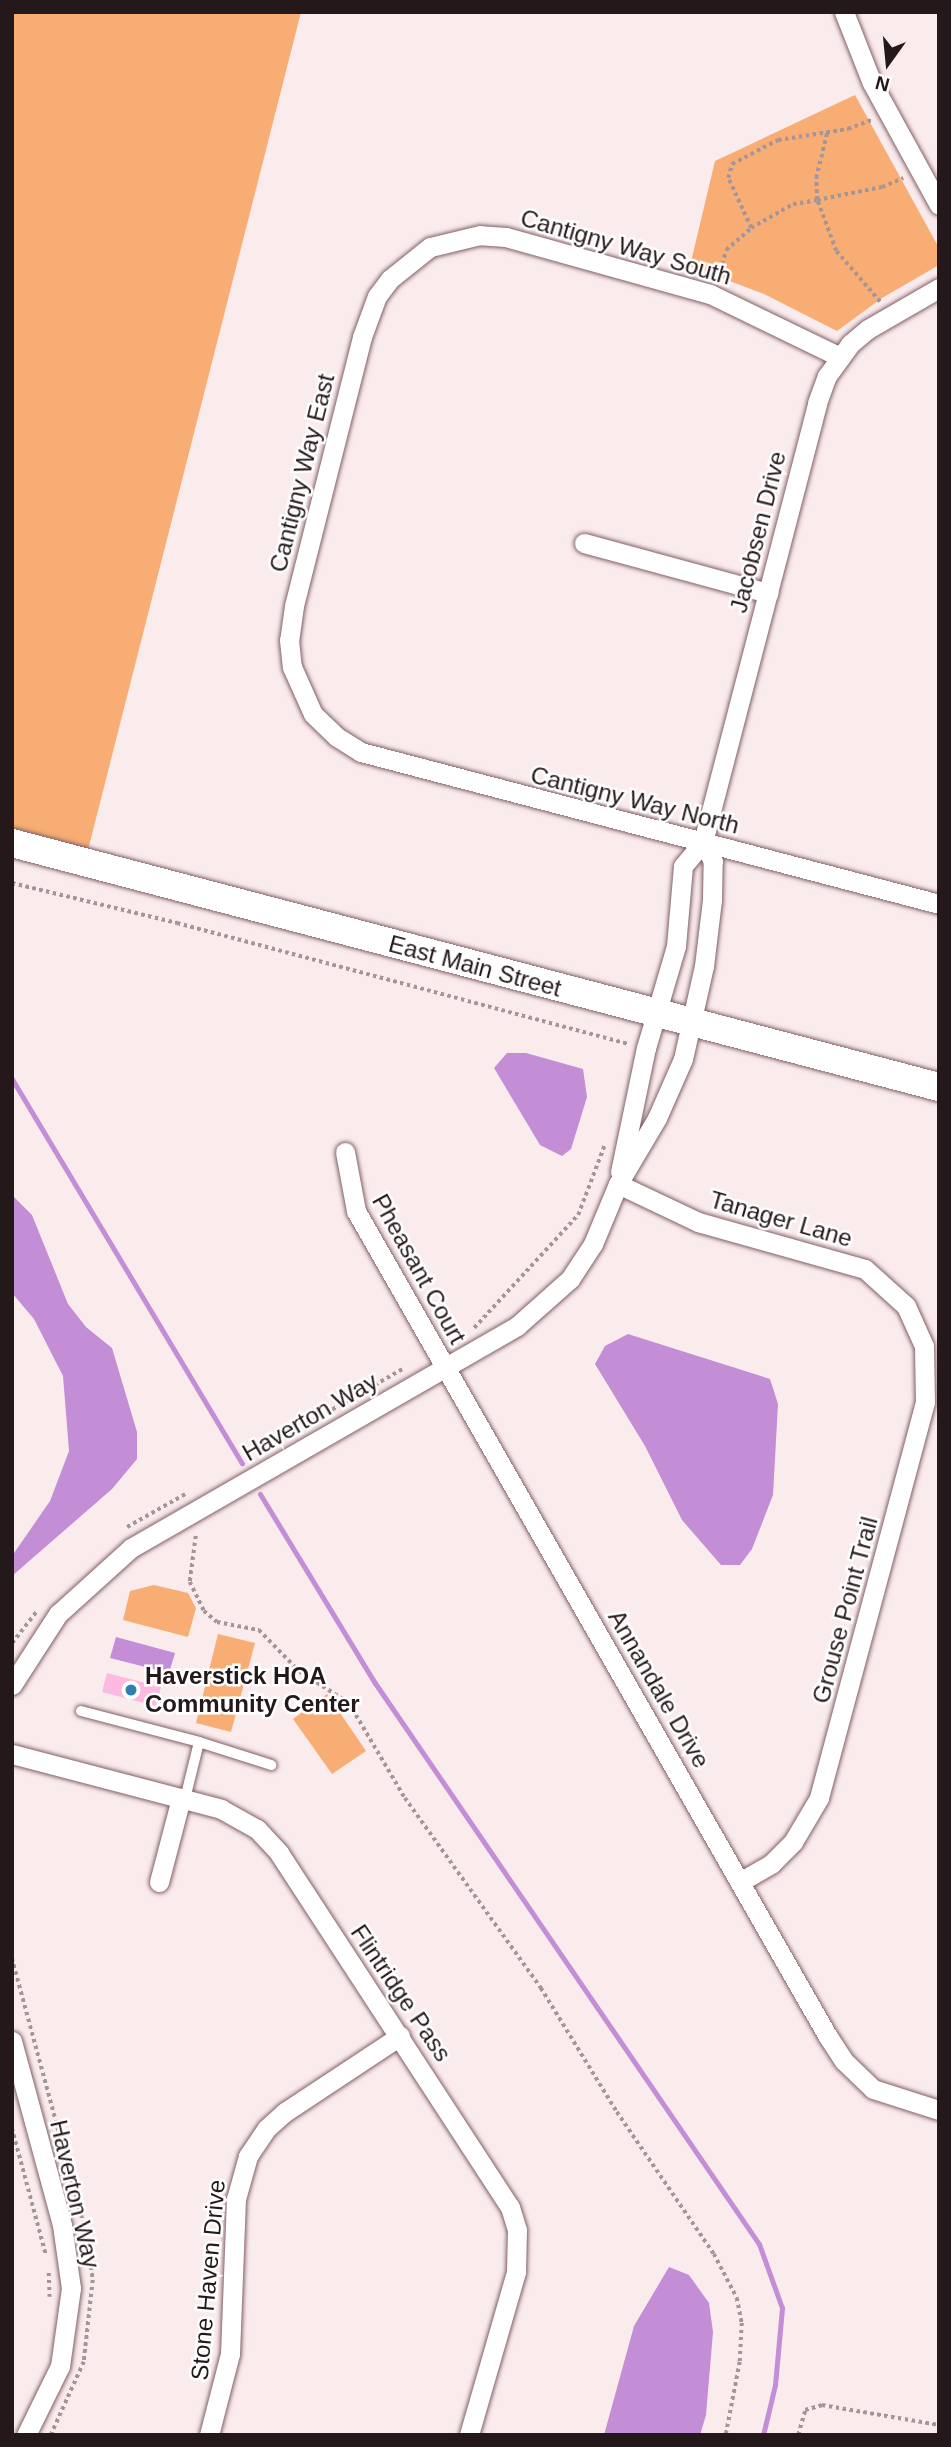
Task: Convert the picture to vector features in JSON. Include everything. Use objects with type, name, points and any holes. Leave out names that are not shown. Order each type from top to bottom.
[{"type":"main road","name":"East Main Street","points":[[12,843],[939,1087]]},
{"type":"street","points":[[844,12],[873,83],[939,205]]},
{"type":"street","name":"Cantigny Way South","points":[[430,247],[480,235],[520,240],[710,294],[840,357]]},
{"type":"street","name":"Cantigny Way East","points":[[325,728],[304,701],[294,676],[289,640],[294,606],[342,410],[377,296],[406,262],[430,247]]},
{"type":"street","name":"Jacobsen Drive","points":[[657,1014],[676,946],[683,866],[703,842],[817,403],[840,357],[868,329],[939,288]]},
{"type":"street","points":[[584,543],[768,593]]},
{"type":"street","name":"Cantigny Way North","points":[[325,728],[347,744],[385,760],[939,904]]},
{"type":"street","points":[[691,1023],[706,950],[714,875],[703,842]]},
{"type":"street","name":"Haverton Way","points":[[618,1184],[657,1014]]},
{"type":"street","name":"Haverton Way","points":[[12,1685],[58,1614],[131,1548],[517,1326],[558,1293],[593,1244],[618,1184],[662,1106],[682,1059],[691,1023]]},
{"type":"street","name":"Pheasant Court","points":[[345,1152],[356,1211],[445,1368]]},
{"type":"street","name":"Tanager Lane","points":[[618,1184],[698,1222],[865,1269],[887,1284],[915,1321]]},
{"type":"street","name":"Grouse Point Trail","points":[[741,1881],[771,1864],[793,1842],[811,1816],[824,1784],[925,1402],[927,1361],[915,1321]]},
{"type":"street","name":"Annandale Drive","points":[[445,1368],[844,2061],[873,2089],[939,2110]]},
{"type":"street","name":"Flintridge Pass","points":[[12,1754],[234,1814],[265,1835],[400,2036],[499,2185],[517,2230],[513,2286],[469,2435]]},
{"type":"street","points":[[159,1882],[183,1799]]},
{"type":"street","name":"Stone Haven Drive","points":[[209,2435],[230,2354],[236,2199],[248,2156],[266,2129],[285,2112],[400,2036]]},
{"type":"street","name":"Haverton Way","points":[[12,2041],[62,2225],[71,2288],[60,2366],[26,2435]]},
{"type":"lane","points":[[81,1711],[199,1742],[271,1765]]},
{"type":"lane","points":[[183,1799],[199,1742]]},
{"type":"path","points":[[751,228],[728,178],[732,164],[778,140],[827,133],[872,120]]},
{"type":"path","points":[[827,133],[816,178],[817,200],[836,251],[880,302]]},
{"type":"path","points":[[718,278],[726,250],[751,228],[793,204],[882,187],[903,177]]},
{"type":"path","points":[[12,883],[628,1043],[626,1052]]},
{"type":"path","points":[[468,1333],[578,1215],[610,1132]]},
{"type":"path","points":[[196,1536],[190,1582],[204,1611],[217,1622],[259,1630],[299,1671],[349,1703],[405,1798],[487,1907],[714,2254],[737,2298],[742,2323],[740,2362],[726,2435]]},
{"type":"path","points":[[12,2127],[46,2256],[49,2309]]},
{"type":"path","points":[[798,2435],[805,2410],[821,2405],[939,2425]]},
{"type":"shaded area","points":[[12,12],[301,12],[88,850],[12,831]]},
{"type":"shaded area","points":[[855,95],[939,248],[939,265],[882,298],[837,331],[764,294],[690,266],[715,161]]},
{"type":"shaded area","points":[[507,1053],[526,1053],[583,1069],[587,1097],[571,1149],[562,1156],[540,1145],[494,1068]]},
{"type":"shaded area","points":[[12,1195],[32,1215],[68,1304],[86,1327],[112,1348],[137,1432],[137,1459],[112,1489],[12,1576],[12,1556],[50,1501],[69,1451],[63,1376],[34,1319],[12,1293]]},
{"type":"shaded area","points":[[628,1334],[770,1379],[778,1404],[773,1495],[752,1549],[740,1565],[721,1565],[682,1520],[645,1446],[595,1364],[605,1346]]},
{"type":"shaded area","points":[[154,1585],[188,1593],[196,1608],[188,1637],[123,1620],[130,1591]]},
{"type":"shaded area","points":[[218,1634],[255,1643],[231,1732],[196,1723]]},
{"type":"shaded area","points":[[116,1637],[175,1653],[169,1673],[110,1658]]},
{"type":"shaded area","points":[[327,1694],[366,1751],[332,1774],[293,1719]]},
{"type":"shaded area","points":[[669,2267],[689,2275],[709,2303],[713,2332],[706,2415],[700,2435],[604,2435],[634,2326]]},
{"type":"building","name":"Haverstick HOA Community Center","points":[[107,1673],[161,1687],[156,1706],[102,1692]]},
{"type":"waterway","points":[[12,1079],[242,1464]]},
{"type":"waterway","points":[[260,1494],[375,1683],[759,2244],[782,2308],[775,2385],[763,2435]]},
{"type":"place","name":"Haverstick HOA Community Center","points":[[131,1690]]}]
